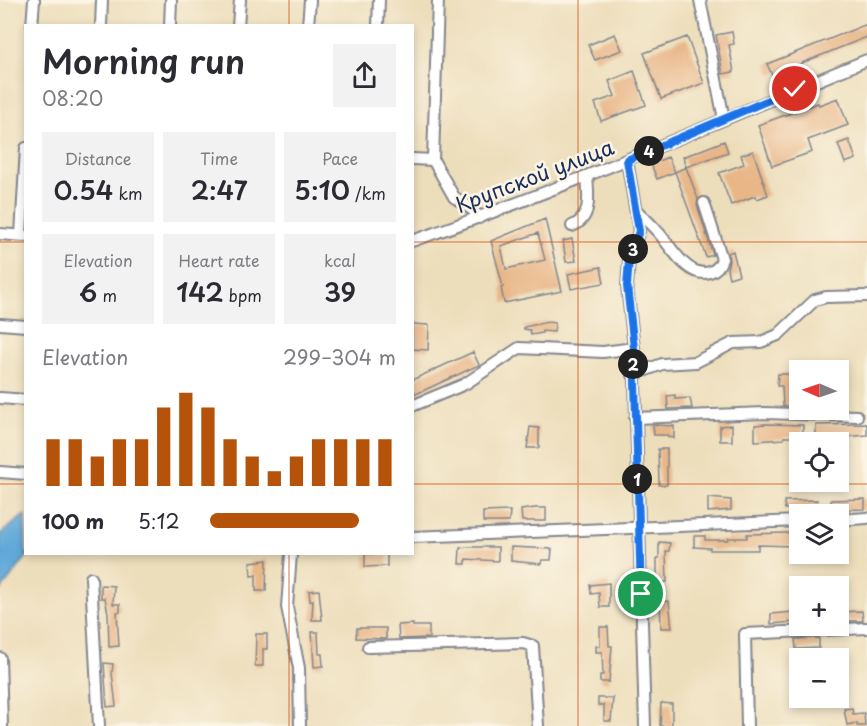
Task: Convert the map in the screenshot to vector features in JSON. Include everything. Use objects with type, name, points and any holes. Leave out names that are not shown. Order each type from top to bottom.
[{"type":"street","points":[[32,24],[34,0]]},
{"type":"street","points":[[100,24],[102,0]]},
{"type":"street","points":[[170,24],[171,0]]},
{"type":"street","points":[[238,24],[240,0]]},
{"type":"street","points":[[308,24],[310,0]]},
{"type":"street","points":[[378,24],[379,0]]},
{"type":"street","points":[[438,0],[433,159],[454,196],[473,210],[479,218]]},
{"type":"street","points":[[700,0],[724,119]]},
{"type":"street","name":"Крупской улица","points":[[414,240],[587,176],[867,60]]},
{"type":"street","points":[[414,159],[433,159]]},
{"type":"street","points":[[627,160],[639,231],[629,260],[627,286],[634,348],[645,726]]},
{"type":"street","points":[[572,226],[581,223],[587,212],[587,176]]},
{"type":"street","points":[[637,212],[658,231],[690,268],[701,273],[709,272],[720,265],[722,259],[704,203]]},
{"type":"street","points":[[0,234],[23,236],[24,207]]},
{"type":"street","points":[[633,375],[662,364],[696,362],[733,343],[761,342],[778,335],[815,300],[826,297],[867,296]]},
{"type":"street","points":[[0,324],[24,326]]},
{"type":"street","points":[[414,405],[465,384],[519,348],[603,352],[634,348]]},
{"type":"street","points":[[0,398],[24,400]]},
{"type":"street","points":[[635,418],[765,413],[858,416]]},
{"type":"street","points":[[0,472],[24,474]]},
{"type":"street","points":[[849,519],[867,518]]},
{"type":"street","points":[[414,537],[789,521]]},
{"type":"street","points":[[291,555],[287,607],[298,668],[300,726]]},
{"type":"street","points":[[91,578],[99,726]]},
{"type":"street","points":[[747,726],[745,634],[867,628]]},
{"type":"street","points":[[368,647],[523,643],[533,646],[538,726]]},
{"type":"street","points":[[0,658],[2,726]]},
{"type":"water","points":[[24,516],[24,555],[28,555],[0,591],[0,534]]},
{"type":"building","points":[[867,24],[867,37],[772,75],[767,64]]},
{"type":"building","points":[[732,32],[734,44],[729,45],[734,72],[723,74],[716,35]]},
{"type":"building","points":[[615,34],[622,50],[595,60],[588,45]]},
{"type":"building","points":[[687,37],[704,83],[661,99],[644,53]]},
{"type":"building","points":[[634,71],[646,105],[601,121],[595,103],[615,96],[609,81]]},
{"type":"building","points":[[838,98],[848,125],[808,140],[812,152],[772,166],[758,125]]},
{"type":"building","points":[[849,140],[856,159],[845,163],[838,144]]},
{"type":"building","points":[[724,141],[728,152],[686,167],[683,157]]},
{"type":"building","points":[[753,151],[768,195],[757,199],[755,196],[731,205],[719,173],[744,164],[741,155]]},
{"type":"building","points":[[668,157],[675,172],[657,179],[651,164]]},
{"type":"building","points":[[686,167],[698,199],[697,205],[713,255],[706,257],[675,172]]},
{"type":"building","points":[[545,219],[562,291],[504,303],[501,287],[503,287],[491,241]],"holes":[[[538,233],[545,260],[506,269],[501,246]]]},
{"type":"building","points":[[572,239],[576,261],[566,262],[563,241]]},
{"type":"building","points":[[733,251],[739,275],[729,278],[728,253]]},
{"type":"building","points":[[601,267],[604,283],[571,289],[568,274]]},
{"type":"building","points":[[547,322],[555,323],[554,332],[542,331],[542,333],[531,335],[530,330],[524,329],[524,327]]},
{"type":"building","points":[[414,324],[429,325],[428,350],[414,349]]},
{"type":"building","points":[[473,352],[479,365],[416,394],[414,379]]},
{"type":"building","points":[[778,374],[789,374],[789,406],[783,406],[782,386],[777,386]]},
{"type":"building","points":[[675,395],[675,399],[690,398],[692,408],[668,409],[667,396]]},
{"type":"building","points":[[867,424],[867,435],[849,437],[849,432],[816,432],[816,425]]},
{"type":"building","points":[[653,425],[674,426],[674,438],[668,435],[654,435]]},
{"type":"building","points":[[732,425],[732,441],[720,441],[720,426]]},
{"type":"building","points":[[755,425],[803,425],[803,432],[789,432],[789,437],[784,437],[784,439],[755,441]]},
{"type":"building","points":[[530,427],[539,428],[539,448],[527,448]]},
{"type":"building","points":[[658,449],[667,449],[667,485],[659,485]]},
{"type":"building","points":[[708,498],[731,500],[731,510],[708,512]]},
{"type":"building","points":[[865,499],[865,509],[849,509],[849,504],[831,504],[831,500]]},
{"type":"building","points":[[817,500],[817,504],[789,504],[789,509],[785,509],[784,501]]},
{"type":"building","points":[[546,508],[546,521],[522,521],[521,510]]},
{"type":"building","points":[[510,511],[509,522],[483,522],[483,512]]},
{"type":"building","points":[[789,533],[789,546],[758,545],[758,550],[710,550],[710,548],[694,547],[694,536],[705,536],[705,540],[728,540],[728,538],[747,538],[747,534]]},
{"type":"building","points":[[659,542],[670,543],[669,551],[666,551],[667,582],[657,582]]},
{"type":"building","points":[[498,547],[498,561],[466,559],[466,564],[459,564],[460,548]]},
{"type":"building","points":[[511,547],[552,549],[551,560],[542,560],[541,564],[511,561]]},
{"type":"building","points":[[365,555],[387,555],[387,566],[365,567]]},
{"type":"building","points":[[267,560],[266,591],[256,591],[256,575],[251,576],[250,562]]},
{"type":"building","points":[[609,583],[609,607],[600,607],[599,593],[591,594],[590,585]]},
{"type":"building","points":[[101,585],[114,586],[113,604],[120,604],[120,612],[117,612],[119,646],[109,647],[108,613],[105,598],[101,598]]},
{"type":"building","points":[[319,590],[322,620],[312,620],[313,600],[310,601],[309,591]]},
{"type":"building","points":[[669,601],[672,628],[661,628],[660,602]]},
{"type":"building","points":[[862,611],[863,621],[849,621],[849,612]]},
{"type":"building","points":[[789,612],[789,622],[771,624],[771,614]]},
{"type":"building","points":[[413,624],[413,626],[429,626],[429,638],[399,639],[398,625]]},
{"type":"building","points":[[600,627],[608,627],[609,646],[612,646],[609,682],[600,682],[600,675],[603,675],[602,652],[596,652],[596,646],[600,646]]},
{"type":"building","points":[[357,628],[386,628],[386,639],[356,638]]},
{"type":"building","points":[[312,632],[318,632],[319,654],[322,654],[323,666],[314,667]]},
{"type":"building","points":[[256,634],[267,634],[267,649],[263,649],[263,666],[255,666]]},
{"type":"building","points":[[819,638],[819,648],[796,648],[795,639]]},
{"type":"building","points":[[104,663],[113,664],[116,706],[107,707]]},
{"type":"building","points":[[598,698],[613,698],[611,721],[604,721],[604,705],[598,705]]},
{"type":"building","points":[[661,703],[672,704],[672,726],[660,726]]},
{"type":"building","points":[[852,708],[853,714],[864,713],[865,726],[857,726],[857,723],[847,725],[844,709]]},
{"type":"route","points":[[641,594],[634,348],[627,286],[629,260],[639,231],[627,160],[795,89]]}]
